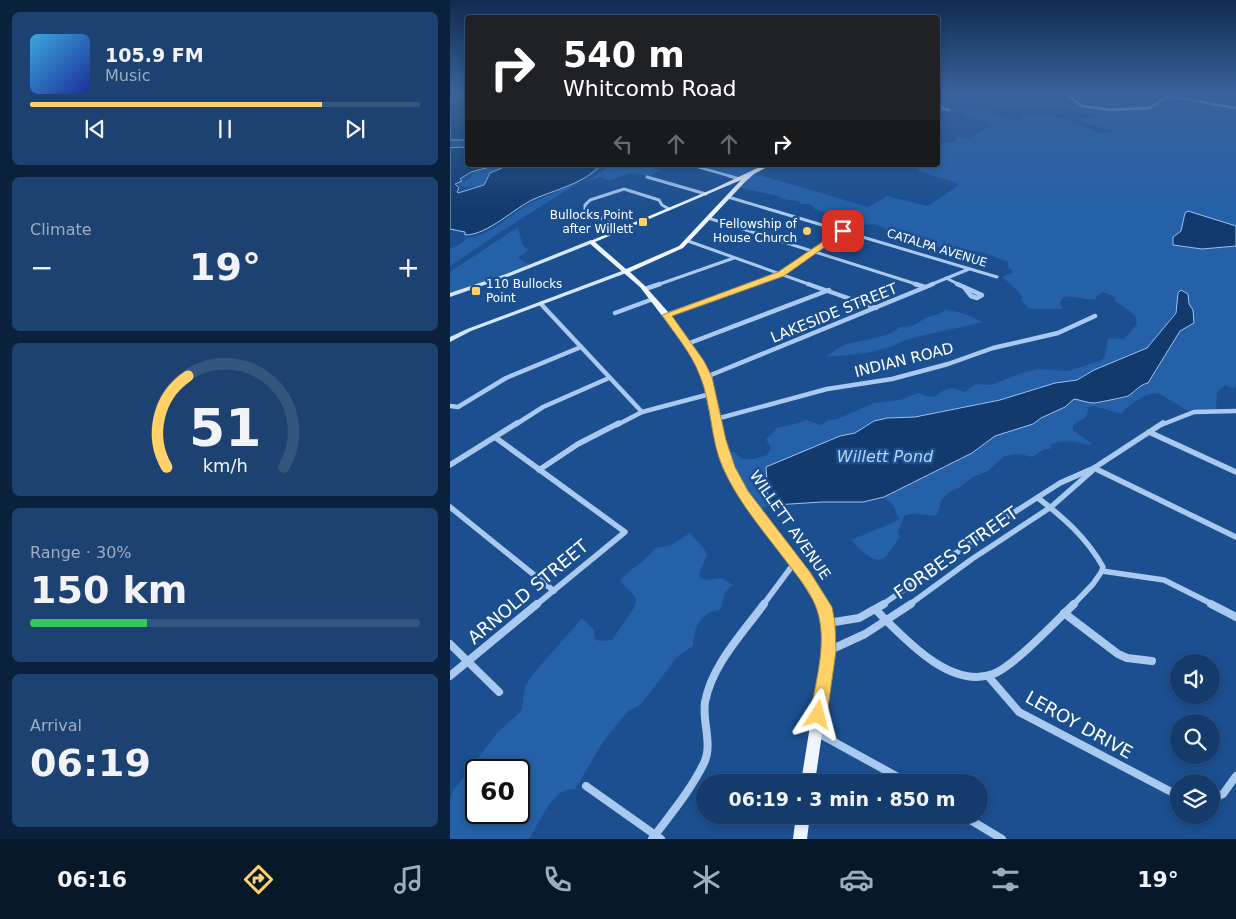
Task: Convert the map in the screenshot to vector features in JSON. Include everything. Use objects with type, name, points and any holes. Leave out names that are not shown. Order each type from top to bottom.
[{"type":"main road","points":[[591,242],[727,186],[764,167]]},
{"type":"main road","points":[[627,272],[677,249],[688,241],[737,188],[742,179]]},
{"type":"main road","points":[[727,186],[737,188]]},
{"type":"main road","name":"WILLETT AVENUE","points":[[591,242],[645,289],[699,361],[711,394],[724,458],[743,494],[795,562],[815,590],[824,607],[828,623],[828,651],[809,774]]},
{"type":"main road","points":[[800,839],[802,824]]},
{"type":"street","points":[[698,167],[742,179]]},
{"type":"street","points":[[647,177],[706,194]]},
{"type":"street","points":[[623,228],[585,210],[585,205],[590,200],[624,189],[659,200],[662,206],[668,210]]},
{"type":"street","name":"CATALPA AVENUE","points":[[728,197],[997,277]]},
{"type":"street","points":[[708,218],[925,287]]},
{"type":"street","points":[[666,315],[781,274],[843,231]]},
{"type":"street","points":[[688,241],[876,308]]},
{"type":"street","points":[[450,295],[501,278],[591,242]]},
{"type":"street","points":[[645,289],[735,258]]},
{"type":"street","name":"LAKESIDE STREET","points":[[706,377],[969,268]]},
{"type":"street","points":[[450,340],[469,330],[627,272]]},
{"type":"street","points":[[946,278],[964,287]]},
{"type":"street","points":[[687,344],[829,290]]},
{"type":"street","points":[[615,313],[653,299]]},
{"type":"street","points":[[540,304],[642,412]]},
{"type":"street","name":"INDIAN ROAD","points":[[716,419],[828,389],[892,379],[948,364],[993,348],[1058,333],[1095,316]]},
{"type":"street","points":[[451,407],[458,407],[506,378],[581,347]]},
{"type":"street","points":[[450,466],[544,407],[609,378]]},
{"type":"street","points":[[496,438],[539,470],[578,444],[642,412],[711,394]]},
{"type":"street","name":"FORBES STREET","points":[[828,623],[849,622],[876,610],[1060,483],[1094,468],[1167,421],[1194,412],[1236,411]]},
{"type":"street","points":[[1149,432],[1236,472]]},
{"type":"street","points":[[1094,468],[1236,537]]},
{"type":"street","name":"FORBES STREET","points":[[828,651],[855,641],[886,621],[1049,506],[1085,479],[1094,468]]},
{"type":"street","name":"ARNOLD STREET","points":[[450,676],[625,532],[539,470]]},
{"type":"street","points":[[876,610],[915,649],[942,667],[970,676],[988,676],[996,673],[1064,613],[1102,571],[1103,567],[1099,558],[1080,532],[1038,498]]},
{"type":"street","points":[[450,507],[554,591]]},
{"type":"street","points":[[586,786],[656,838],[705,762],[708,748],[705,704],[711,680],[731,648],[795,562]]},
{"type":"street","points":[[1102,571],[1164,580],[1236,618]]},
{"type":"street","points":[[1064,613],[1118,654],[1126,658],[1152,661]]},
{"type":"street","points":[[450,644],[499,692]]},
{"type":"street","name":"LEROY DRIVE","points":[[988,676],[1008,702],[1019,712],[1170,791]]},
{"type":"street","points":[[816,731],[893,774]]},
{"type":"street","points":[[1220,797],[1226,792],[1236,776]]},
{"type":"street","points":[[977,824],[1002,839]]},
{"type":"shaded area","points":[[978,132],[1119,133],[1116,132],[1236,132],[1236,226],[1188,211],[1185,213],[1181,231],[1173,237],[1182,247],[1209,249],[1236,246],[1236,385],[1234,389],[1225,385],[1217,392],[1216,410],[1190,412],[1158,393],[1143,397],[1121,414],[1094,406],[1089,407],[1086,417],[1073,425],[1073,430],[1092,444],[1061,442],[1051,444],[1050,449],[1045,449],[1032,457],[1020,454],[1004,456],[988,471],[971,478],[960,487],[949,492],[942,499],[937,515],[913,514],[904,516],[898,532],[900,537],[888,554],[879,560],[869,556],[851,540],[899,520],[893,505],[884,497],[972,453],[995,436],[1033,424],[1041,418],[1065,407],[1074,399],[1094,401],[1116,400],[1128,396],[1148,383],[1180,331],[1194,321],[1188,294],[1147,348],[1094,370],[1077,380],[1055,383],[1000,400],[915,417],[887,418],[874,421],[855,433],[844,435],[768,497],[772,505],[757,510],[724,453],[734,452],[742,459],[754,459],[767,455],[771,448],[766,439],[776,428],[806,420],[821,425],[829,420],[837,419],[874,403],[900,400],[918,393],[934,397],[942,391],[952,388],[965,392],[976,384],[991,385],[1021,373],[1038,369],[1068,371],[1102,360],[1105,356],[1108,338],[1124,339],[1137,324],[1135,315],[1115,301],[1115,297],[1103,292],[1096,296],[1096,299],[1062,298],[1060,304],[1063,309],[1029,309],[1021,300],[1022,296],[1002,277],[1012,273],[1012,270],[1007,267],[1009,263],[1006,261],[980,252],[932,246],[925,243],[924,239],[904,230],[885,230],[885,228],[874,224],[864,225],[865,222],[857,218],[841,217],[814,209],[815,207],[809,204],[800,204],[797,201],[738,187],[742,178],[698,167],[764,167],[756,171],[756,174],[868,207],[887,196],[928,206],[959,185],[916,170],[921,167],[940,167],[940,145],[956,141],[956,136],[969,138]]},
{"type":"shaded area","points":[[488,167],[503,168],[488,178],[484,185],[473,188],[475,186],[465,187],[459,184],[470,178],[474,172]]},
{"type":"shaded area","points":[[597,167],[603,167],[450,266],[450,249],[459,245],[467,238],[492,230],[520,209],[566,187],[529,202],[470,235],[450,229],[450,219],[568,186]]},
{"type":"shaded area","points":[[608,167],[648,167],[661,170],[649,176],[631,173],[610,180],[600,177],[588,181]]},
{"type":"shaded area","points":[[518,227],[522,244],[528,250],[518,258],[532,266],[450,295],[450,272]]},
{"type":"shaded area","points":[[945,309],[965,314],[982,322],[920,336],[894,346],[867,353],[826,357],[845,345],[888,334],[899,327],[914,325],[941,313]]},
{"type":"shaded area","points":[[690,533],[707,555],[699,575],[701,578],[708,580],[722,578],[733,585],[725,593],[720,610],[708,613],[703,617],[699,622],[693,646],[678,656],[638,706],[627,712],[603,742],[575,789],[559,794],[553,800],[542,815],[529,839],[450,839],[450,799],[453,791],[465,775],[465,824],[530,824],[530,759],[477,759],[497,733],[522,710],[525,686],[582,618],[594,630],[595,639],[600,641],[612,640],[634,608],[636,601],[634,595],[620,581],[655,548],[669,546]]},
{"type":"water","points":[[450,132],[465,132],[465,140],[450,140]]},
{"type":"water","points":[[450,148],[465,148],[465,167],[489,167],[471,172],[460,179],[462,181],[455,184],[459,188],[458,193],[484,185],[490,173],[502,167],[598,167],[587,177],[526,203],[483,231],[465,235],[465,232],[450,229]]},
{"type":"water","points":[[1188,211],[1236,226],[1236,246],[1202,249],[1173,245],[1173,237],[1181,231],[1185,213]]},
{"type":"water","name":"Willett Pond","points":[[1181,290],[1188,294],[1189,304],[1193,310],[1194,323],[1180,331],[1148,383],[1128,396],[1094,403],[1074,399],[1065,407],[1041,418],[1033,424],[995,436],[972,453],[884,497],[863,502],[774,505],[768,497],[766,467],[840,436],[855,433],[874,421],[887,418],[915,417],[1000,400],[1055,383],[1077,380],[1094,370],[1147,348],[1176,313],[1178,293]]},
{"type":"place","name":"Bullocks Point after Willett","points":[[643,222]]},
{"type":"place","name":"Fellowship of House Church","points":[[807,231]]},
{"type":"place","name":"110 Bullocks Point","points":[[476,291]]},
{"type":"route","points":[[818,715],[829,639],[824,607],[805,576],[743,494],[724,458],[706,377],[699,361],[666,315],[781,274],[843,231]]}]
